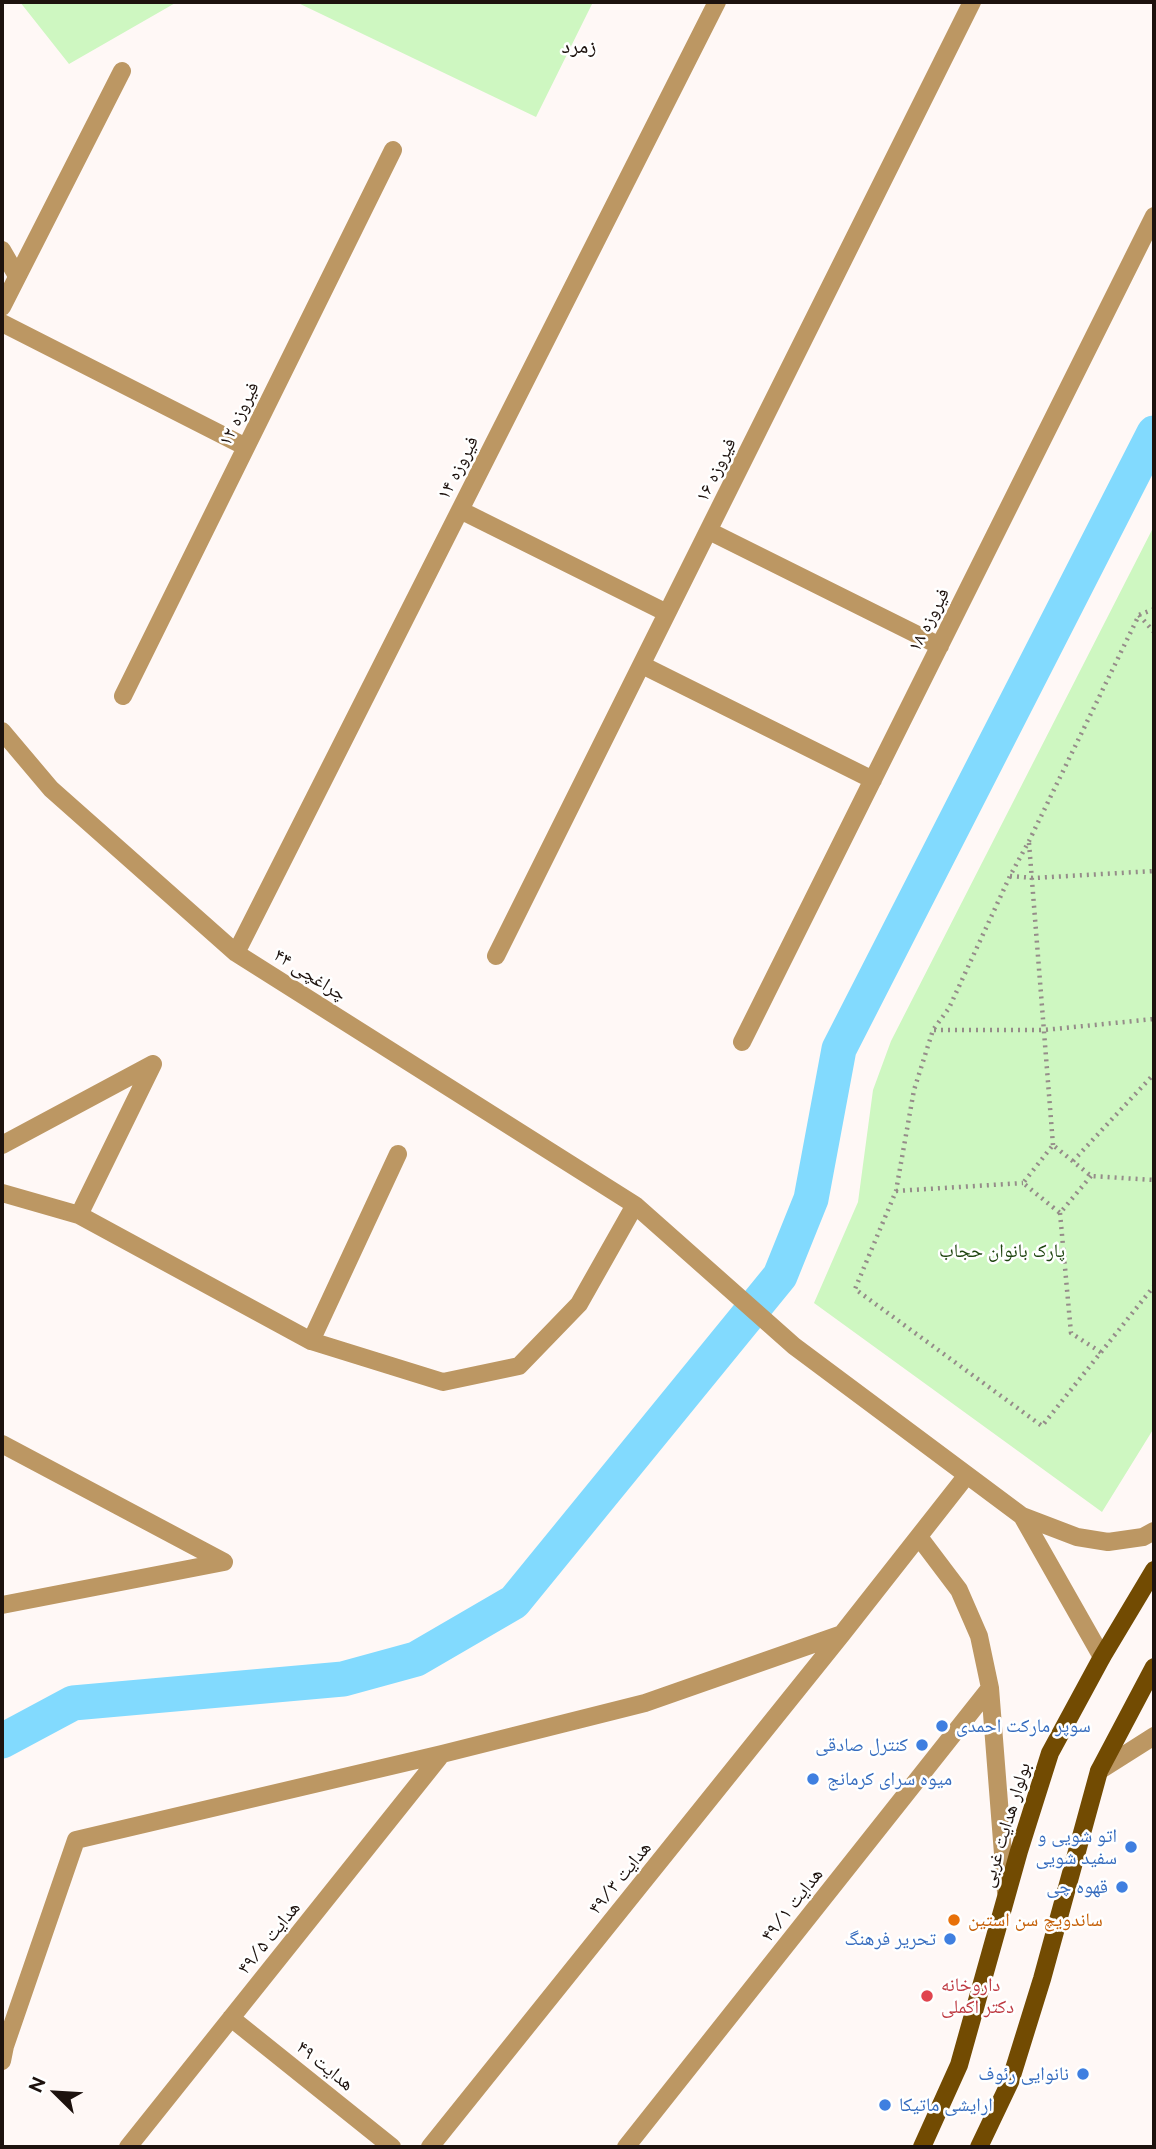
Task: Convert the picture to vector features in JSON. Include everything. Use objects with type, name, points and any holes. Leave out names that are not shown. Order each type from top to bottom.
[{"type":"main road","name":"بولوار هدایت غربی","points":[[922,2147],[959,2065],[1050,1753],[1102,1657],[1154,1570]]},
{"type":"main road","points":[[979,2147],[1010,2082],[1042,1979],[1099,1771],[1154,1667]]},
{"type":"street","name":"فیروزه ۱۴","points":[[236,953],[717,2]]},
{"type":"street","name":"فیروزه ۱۶","points":[[496,956],[972,2]]},
{"type":"street","points":[[2,307],[122,71]]},
{"type":"street","name":"فیروزه ۱۲","points":[[122,696],[393,150]]},
{"type":"street","name":"فیروزه ۱۸","points":[[742,1042],[1154,216]]},
{"type":"street","points":[[2,250],[18,276]]},
{"type":"street","points":[[2,323],[246,447]]},
{"type":"street","points":[[460,510],[667,613]]},
{"type":"street","points":[[709,531],[940,646]]},
{"type":"street","points":[[642,665],[873,780]]},
{"type":"street","name":"چراغچی ۴۴","points":[[2,731],[51,789],[236,953],[635,1205],[794,1346],[1022,1516]]},
{"type":"street","points":[[2,1145],[153,1064],[79,1215]]},
{"type":"street","points":[[311,1341],[398,1154]]},
{"type":"street","points":[[2,1193],[79,1215],[311,1341],[443,1382],[519,1366],[579,1304],[635,1205]]},
{"type":"street","points":[[2,1444],[224,1562],[2,1605]]},
{"type":"street","name":"هدایت ۴۹/۳","points":[[430,2147],[967,1475]]},
{"type":"street","points":[[1022,1516],[1077,1537],[1108,1542],[1143,1537],[1154,1531]]},
{"type":"street","points":[[1022,1516],[1102,1657]]},
{"type":"street","points":[[919,1537],[959,1590],[979,1636],[990,1688],[1007,1896]]},
{"type":"street","points":[[2,2061],[76,1840],[645,1703],[842,1634]]},
{"type":"street","name":"هدایت ۴۹/۱","points":[[626,2147],[990,1688]]},
{"type":"street","points":[[1099,1771],[1154,1736]]},
{"type":"street","name":"هدایت ۴۹/۵","points":[[128,2147],[442,1754]]},
{"type":"street","name":"هدایت ۴۹","points":[[231,2018],[392,2147]]},
{"type":"path","points":[[1154,609],[1139,615],[1010,876],[949,1008],[933,1030],[914,1090],[896,1191],[855,1289],[1042,1426],[1154,1286]]},
{"type":"path","points":[[1139,615],[1154,632]]},
{"type":"path","points":[[1023,1183],[1053,1145],[1029,841]]},
{"type":"path","points":[[1010,876],[1034,878],[1154,871]]},
{"type":"path","points":[[933,1030],[1044,1030],[1154,1019]]},
{"type":"path","points":[[1073,1161],[1154,1074]]},
{"type":"path","points":[[1053,1145],[1090,1176],[1154,1180]]},
{"type":"path","points":[[1090,1176],[1060,1213],[1072,1333],[1102,1353]]},
{"type":"path","points":[[896,1191],[1023,1183],[1060,1213]]},
{"type":"green space","points":[[20,2],[177,2],[69,64]]},
{"type":"green space","points":[[296,2],[593,2],[536,117]]},
{"type":"green space","name":"پارک بانوان حجاب","points":[[1154,526],[1154,1428],[1102,1512],[814,1303],[858,1202],[873,1090],[891,1041]]},
{"type":"waterway","points":[[2,1741],[73,1703],[343,1679],[416,1659],[514,1602],[780,1276],[811,1199],[839,1049],[1154,433]]},
{"type":"place","name":"سوپر مارکت احمدی","points":[[942,1726]]},
{"type":"place","name":"کنترل صادقی","points":[[922,1745]]},
{"type":"place","name":"میوه سرای کرمانج","points":[[813,1779]]},
{"type":"place","name":"اتو شویی و سفید شویی","points":[[1131,1847]]},
{"type":"place","name":"قهوه چی","points":[[1122,1887]]},
{"type":"place","name":"ساندویچ سن استین","points":[[954,1920]]},
{"type":"place","name":"تحریر فرهنگ","points":[[950,1939]]},
{"type":"place","name":"داروخانه دکتر اکملی","points":[[927,1996]]},
{"type":"place","name":"نانوایی رئوف","points":[[1083,2074]]},
{"type":"place","name":"ارایشی ماتیکا","points":[[885,2105]]},
{"type":"district","name":"زمرد","points":[[579,47]]}]
